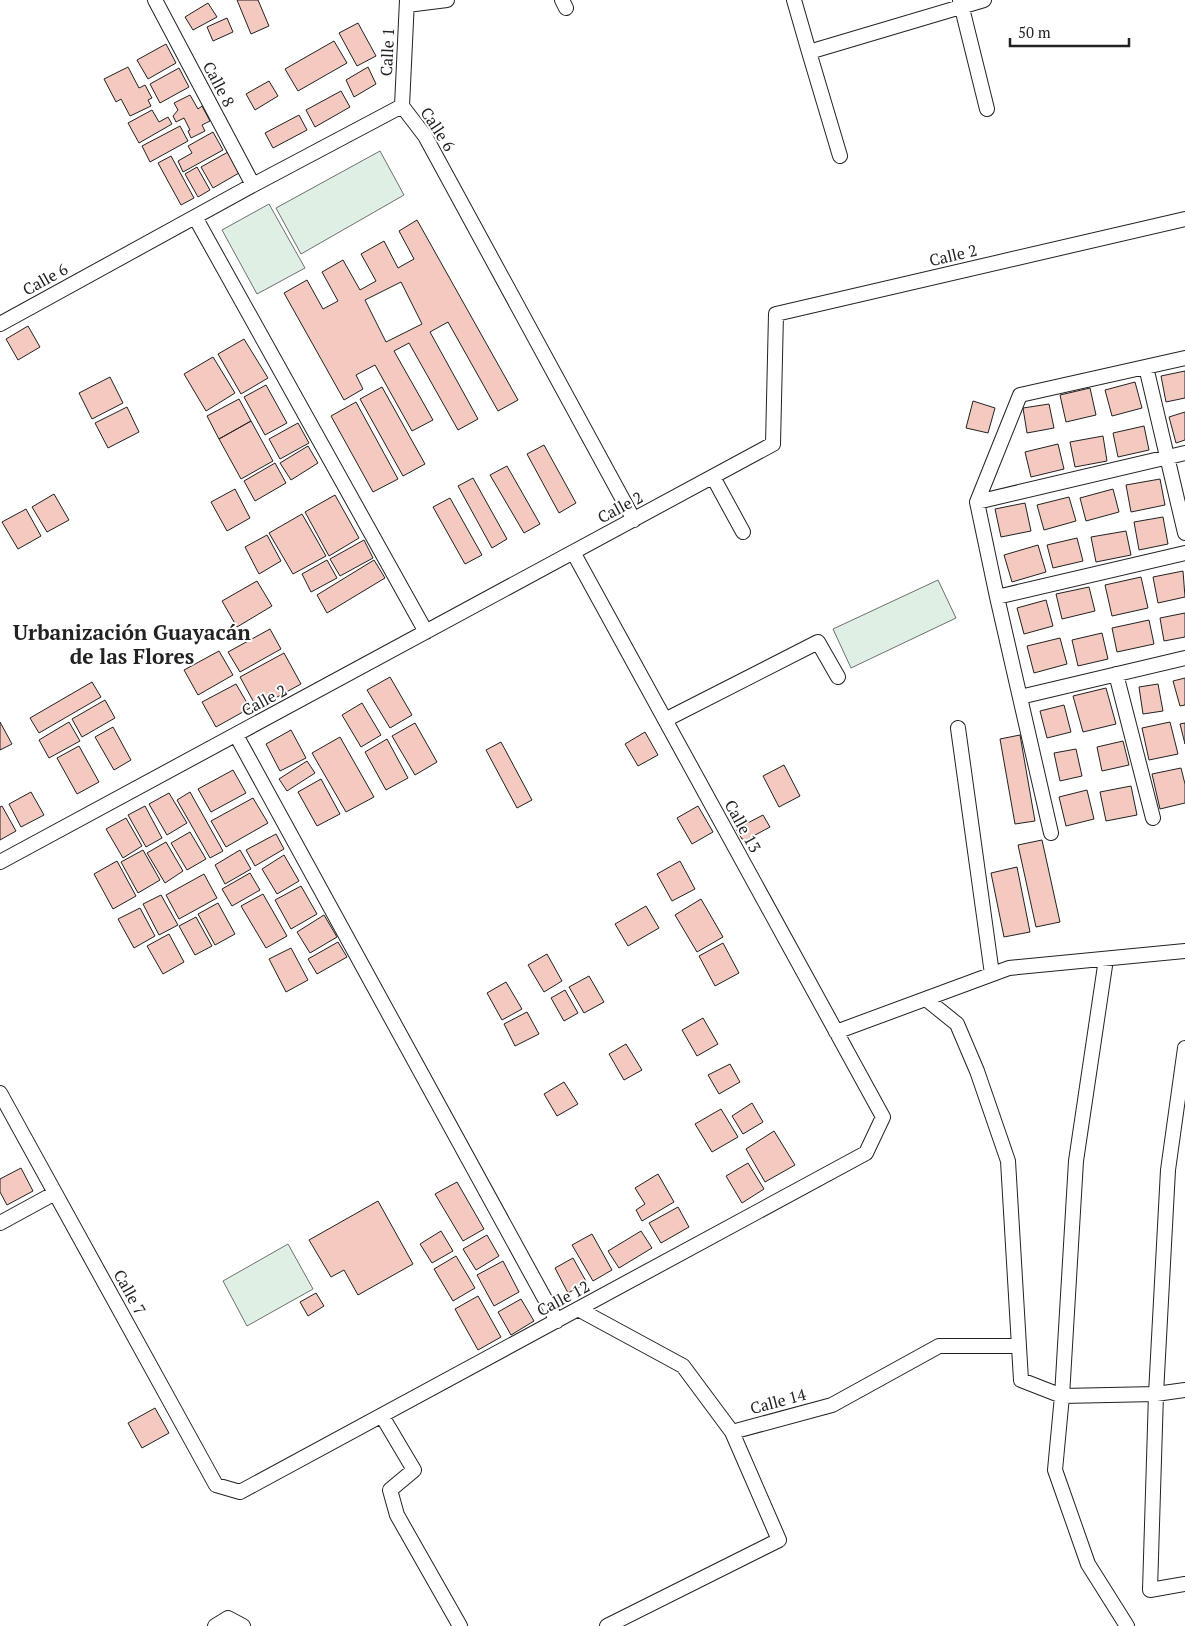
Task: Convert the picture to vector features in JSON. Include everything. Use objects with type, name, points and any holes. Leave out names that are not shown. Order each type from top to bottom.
[{"type":"street","name":"Calle 8","points":[[155,0],[253,185]]},
{"type":"street","points":[[407,3],[447,0]]},
{"type":"street","points":[[794,0],[840,156]]},
{"type":"street","points":[[809,52],[961,3],[984,0]]},
{"type":"street","name":"Calle 1","points":[[402,106],[407,3]]},
{"type":"street","points":[[961,3],[987,109]]},
{"type":"street","name":"Calle 6","points":[[0,324],[253,185],[402,106],[425,136],[634,520]]},
{"type":"street","points":[[195,217],[426,632]]},
{"type":"street","name":"Calle 2","points":[[0,862],[773,444],[776,314],[1185,219]]},
{"type":"street","points":[[1051,833],[977,502],[1020,395],[1185,358]]},
{"type":"street","points":[[1146,367],[1185,533]]},
{"type":"street","points":[[977,502],[1185,453]]},
{"type":"street","points":[[713,477],[743,532]]},
{"type":"street","name":"Calle 13","points":[[573,552],[883,1117]]},
{"type":"street","points":[[997,597],[1185,553]]},
{"type":"street","points":[[665,720],[818,642],[838,677]]},
{"type":"street","points":[[1020,696],[1185,658]]},
{"type":"street","points":[[1116,674],[1153,818]]},
{"type":"street","points":[[958,728],[992,974]]},
{"type":"street","points":[[236,735],[557,1321]]},
{"type":"street","points":[[836,1032],[1009,968],[1185,951]]},
{"type":"street","points":[[1106,959],[1076,1161],[1062,1396],[1055,1470],[1088,1564],[1126,1626]]},
{"type":"street","points":[[926,1000],[957,1024],[977,1071],[1008,1161],[1021,1380],[1062,1396],[1156,1394],[1185,1390]]},
{"type":"street","points":[[1185,1048],[1168,1170],[1156,1394],[1150,1590],[1185,1584]]},
{"type":"street","name":"Calle 7","points":[[0,1093],[216,1485],[240,1492]]},
{"type":"street","name":"Calle 12","points":[[240,1492],[866,1153],[883,1117]]},
{"type":"street","points":[[0,1224],[55,1193]]},
{"type":"street","points":[[578,1309],[683,1366],[732,1432],[779,1540],[607,1626]]},
{"type":"street","name":"Calle 14","points":[[732,1432],[832,1405],[939,1346],[1019,1346]]},
{"type":"street","points":[[382,1416],[414,1470],[390,1490],[397,1515],[454,1624]]},
{"type":"street","points":[[215,1626],[228,1618],[244,1626]]},
{"type":"green space","points":[[380,151],[404,195],[301,254],[276,208]]},
{"type":"green space","points":[[269,204],[305,268],[257,294],[222,230]]},
{"type":"green space","points":[[938,580],[956,618],[851,668],[833,629]]},
{"type":"green space","points":[[288,1244],[313,1289],[247,1326],[223,1281]]},
{"type":"building","points":[[237,0],[258,0],[269,26],[251,34]]},
{"type":"building","points":[[208,3],[217,17],[193,30],[185,17]]},
{"type":"building","points":[[227,18],[233,32],[213,41],[207,27]]},
{"type":"building","points":[[358,23],[376,56],[357,66],[339,33]]},
{"type":"building","points":[[334,41],[347,63],[298,91],[285,69]]},
{"type":"building","points":[[166,44],[176,63],[148,79],[137,60]]},
{"type":"building","points":[[128,67],[139,88],[145,85],[152,98],[148,100],[151,106],[130,116],[121,99],[116,102],[104,79]]},
{"type":"building","points":[[368,67],[376,84],[354,97],[346,80]]},
{"type":"building","points":[[179,68],[189,87],[160,103],[150,84]]},
{"type":"building","points":[[269,81],[278,96],[255,110],[246,94]]},
{"type":"building","points":[[341,91],[350,107],[315,127],[306,110]]},
{"type":"building","points":[[190,95],[198,109],[202,106],[210,121],[202,125],[205,131],[191,138],[188,131],[190,130],[184,118],[176,122],[173,116],[178,110],[174,103]]},
{"type":"building","points":[[152,110],[159,122],[168,117],[172,124],[139,143],[128,123]]},
{"type":"building","points":[[299,115],[307,130],[273,148],[265,133]]},
{"type":"building","points":[[180,126],[188,141],[150,162],[142,146]]},
{"type":"building","points":[[213,132],[223,150],[183,172],[178,161],[192,153],[188,146]]},
{"type":"building","points":[[228,152],[239,173],[213,188],[201,167]]},
{"type":"building","points":[[171,156],[194,198],[181,205],[158,163]]},
{"type":"building","points":[[197,167],[210,190],[198,197],[185,174]]},
{"type":"building","points":[[417,220],[518,400],[498,411],[448,322],[430,332],[478,419],[458,430],[409,343],[394,351],[433,420],[412,431],[375,365],[356,375],[363,389],[344,400],[284,293],[307,280],[323,309],[338,301],[322,272],[343,260],[360,290],[376,281],[361,254],[384,241],[398,268],[414,259],[399,231]],"holes":[[[401,282],[422,324],[386,342],[365,300]]]},
{"type":"building","points":[[28,326],[40,347],[18,360],[6,339]]},
{"type":"building","points":[[244,339],[268,378],[241,394],[218,354]]},
{"type":"building","points":[[213,357],[235,393],[206,411],[184,374]]},
{"type":"building","points":[[1185,371],[1185,398],[1166,402],[1161,376]]},
{"type":"building","points":[[110,377],[123,403],[92,419],[79,393]]},
{"type":"building","points":[[1135,382],[1142,408],[1112,416],[1105,390]]},
{"type":"building","points":[[266,385],[287,423],[265,435],[244,397]]},
{"type":"building","points":[[382,387],[425,464],[403,476],[360,399]]},
{"type":"building","points":[[1090,388],[1096,415],[1066,422],[1060,395]]},
{"type":"building","points":[[239,399],[251,421],[219,439],[207,416]]},
{"type":"building","points":[[973,401],[995,408],[988,433],[966,428]]},
{"type":"building","points":[[356,402],[398,479],[373,492],[331,416]]},
{"type":"building","points":[[1049,404],[1054,428],[1027,433],[1023,408]]},
{"type":"building","points":[[127,407],[139,432],[108,448],[95,423]]},
{"type":"building","points":[[1185,412],[1185,440],[1176,443],[1169,417]]},
{"type":"building","points":[[251,421],[273,461],[241,479],[219,439]]},
{"type":"building","points":[[298,423],[309,443],[280,459],[269,439]]},
{"type":"building","points":[[1144,426],[1149,450],[1118,457],[1113,433]]},
{"type":"building","points":[[1103,436],[1107,461],[1075,467],[1070,442]]},
{"type":"building","points":[[1058,444],[1064,469],[1031,477],[1025,452]]},
{"type":"building","points":[[544,445],[576,503],[559,513],[527,454]]},
{"type":"building","points":[[308,446],[318,463],[291,480],[280,463]]},
{"type":"building","points":[[275,463],[286,483],[255,501],[244,481]]},
{"type":"building","points":[[507,466],[540,524],[524,533],[490,475]]},
{"type":"building","points":[[473,478],[507,539],[492,548],[458,486]]},
{"type":"building","points":[[1160,479],[1165,505],[1131,512],[1126,485]]},
{"type":"building","points":[[235,489],[250,518],[227,531],[211,502]]},
{"type":"building","points":[[1113,489],[1119,512],[1086,521],[1080,498]]},
{"type":"building","points":[[54,494],[69,520],[47,532],[32,507]]},
{"type":"building","points":[[335,495],[359,538],[329,556],[305,512]]},
{"type":"building","points":[[1069,497],[1076,521],[1044,530],[1037,505]]},
{"type":"building","points":[[450,498],[482,555],[465,564],[433,507]]},
{"type":"building","points":[[1025,503],[1031,531],[1001,537],[995,509]]},
{"type":"building","points":[[26,509],[41,536],[18,549],[2,522]]},
{"type":"building","points":[[302,514],[326,556],[293,574],[269,533]]},
{"type":"building","points":[[1163,517],[1168,544],[1139,550],[1134,522]]},
{"type":"building","points":[[1126,531],[1131,555],[1096,562],[1091,537]]},
{"type":"building","points":[[267,535],[281,561],[259,574],[245,547]]},
{"type":"building","points":[[1077,538],[1083,561],[1053,568],[1047,545]]},
{"type":"building","points":[[364,540],[373,558],[340,576],[330,559]]},
{"type":"building","points":[[1038,545],[1046,572],[1012,582],[1004,555]]},
{"type":"building","points":[[327,560],[337,578],[311,592],[302,574]]},
{"type":"building","points":[[374,560],[385,578],[327,613],[317,595]]},
{"type":"building","points":[[1183,571],[1185,597],[1158,603],[1153,577]]},
{"type":"building","points":[[1141,577],[1148,608],[1112,616],[1105,585]]},
{"type":"building","points":[[257,581],[272,606],[237,627],[222,601]]},
{"type":"building","points":[[1089,587],[1095,611],[1062,619],[1056,594]]},
{"type":"building","points":[[1046,600],[1053,626],[1024,634],[1017,608]]},
{"type":"building","points":[[1185,613],[1185,637],[1164,641],[1160,618]]},
{"type":"building","points":[[1149,620],[1154,644],[1117,652],[1112,628]]},
{"type":"building","points":[[270,629],[281,649],[240,672],[228,652]]},
{"type":"building","points":[[1102,633],[1108,659],[1078,666],[1072,640]]},
{"type":"building","points":[[1060,638],[1067,664],[1034,673],[1027,646]]},
{"type":"building","points":[[219,651],[233,675],[198,695],[184,670]]},
{"type":"building","points":[[284,653],[301,684],[257,708],[240,677]]},
{"type":"building","points":[[390,677],[412,715],[390,728],[367,690]]},
{"type":"building","points":[[1185,678],[1185,705],[1180,706],[1173,681]]},
{"type":"building","points":[[92,682],[101,697],[39,733],[30,718]]},
{"type":"building","points":[[236,684],[250,708],[216,727],[202,702]]},
{"type":"building","points":[[1158,684],[1163,711],[1143,714],[1139,687]]},
{"type":"building","points":[[1106,688],[1116,724],[1083,732],[1073,696]]},
{"type":"building","points":[[105,700],[115,718],[82,737],[72,719]]},
{"type":"building","points":[[362,703],[381,735],[361,747],[342,715]]},
{"type":"building","points":[[1064,705],[1071,732],[1047,738],[1040,711]]},
{"type":"building","points":[[0,722],[12,744],[0,750]]},
{"type":"building","points":[[69,722],[80,741],[49,758],[39,740]]},
{"type":"building","points":[[1170,722],[1178,754],[1149,760],[1142,728]]},
{"type":"building","points":[[415,723],[437,762],[415,775],[392,736]]},
{"type":"building","points":[[1185,723],[1185,744],[1180,724]]},
{"type":"building","points":[[113,727],[131,760],[114,770],[95,737]]},
{"type":"building","points":[[291,730],[306,758],[280,771],[266,744]]},
{"type":"building","points":[[645,732],[658,755],[638,766],[625,744]]},
{"type":"building","points":[[1020,735],[1035,821],[1015,824],[1000,739]]},
{"type":"building","points":[[340,737],[374,797],[346,812],[312,753]]},
{"type":"building","points":[[387,739],[408,778],[386,790],[365,752]]},
{"type":"building","points":[[1123,741],[1129,765],[1102,771],[1097,747]]},
{"type":"building","points":[[501,742],[532,800],[517,808],[486,750]]},
{"type":"building","points":[[79,746],[99,782],[77,794],[57,758]]},
{"type":"building","points":[[1076,749],[1082,776],[1060,781],[1054,753]]},
{"type":"building","points":[[307,761],[315,773],[287,791],[279,779]]},
{"type":"building","points":[[784,765],[800,796],[779,807],[763,776]]},
{"type":"building","points":[[1181,768],[1185,784],[1185,803],[1160,809],[1152,774]]},
{"type":"building","points":[[233,770],[246,793],[211,812],[198,789]]},
{"type":"building","points":[[321,779],[340,814],[317,826],[298,792]]},
{"type":"building","points":[[1131,786],[1137,815],[1106,821],[1100,792]]},
{"type":"building","points":[[1087,790],[1094,819],[1066,826],[1059,797]]},
{"type":"building","points":[[31,792],[44,815],[21,827],[9,804]]},
{"type":"building","points":[[190,792],[223,851],[210,858],[177,800]]},
{"type":"building","points":[[169,793],[187,823],[167,835],[149,804]]},
{"type":"building","points":[[253,798],[268,823],[226,847],[211,821]]},
{"type":"building","points":[[2,806],[16,831],[0,840],[0,807]]},
{"type":"building","points":[[145,806],[162,838],[146,847],[128,815]]},
{"type":"building","points":[[698,806],[713,832],[692,844],[677,818]]},
{"type":"building","points":[[763,815],[770,827],[746,840],[742,839],[736,829]]},
{"type":"building","points":[[126,818],[142,846],[123,858],[106,829]]},
{"type":"building","points":[[190,832],[206,859],[187,870],[171,843]]},
{"type":"building","points":[[276,834],[284,849],[255,866],[246,850]]},
{"type":"building","points":[[1042,840],[1060,922],[1036,927],[1018,845]]},
{"type":"building","points":[[166,842],[183,871],[165,883],[147,853]]},
{"type":"building","points":[[143,850],[160,880],[138,893],[121,862]]},
{"type":"building","points":[[240,850],[251,869],[225,884],[215,865]]},
{"type":"building","points":[[284,855],[299,881],[277,894],[262,869]]},
{"type":"building","points":[[117,861],[136,896],[113,909],[94,874]]},
{"type":"building","points":[[680,861],[695,889],[672,901],[657,874]]},
{"type":"building","points":[[1017,867],[1030,932],[1004,937],[991,873]]},
{"type":"building","points":[[250,873],[260,890],[232,906],[222,889]]},
{"type":"building","points":[[204,874],[217,898],[179,919],[166,895]]},
{"type":"building","points":[[301,886],[317,914],[291,929],[275,900]]},
{"type":"building","points":[[263,894],[287,936],[266,948],[241,906]]},
{"type":"building","points":[[161,895],[178,925],[159,935],[143,904]]},
{"type":"building","points":[[701,899],[723,937],[697,952],[675,915]]},
{"type":"building","points":[[218,903],[235,934],[215,945],[198,914]]},
{"type":"building","points":[[646,906],[659,928],[628,946],[615,924]]},
{"type":"building","points":[[140,908],[155,936],[134,948],[118,919]]},
{"type":"building","points":[[324,915],[337,937],[310,953],[297,932]]},
{"type":"building","points":[[196,917],[212,946],[195,955],[179,926]]},
{"type":"building","points":[[169,934],[184,962],[163,974],[147,946]]},
{"type":"building","points":[[338,942],[347,957],[317,974],[308,959]]},
{"type":"building","points":[[723,943],[739,973],[715,986],[699,956]]},
{"type":"building","points":[[291,948],[308,980],[286,992],[269,959]]},
{"type":"building","points":[[547,954],[562,981],[544,992],[528,965]]},
{"type":"building","points":[[589,976],[604,1002],[584,1013],[569,987]]},
{"type":"building","points":[[506,982],[522,1009],[502,1020],[487,993]]},
{"type":"building","points":[[565,990],[578,1013],[564,1021],[551,998]]},
{"type":"building","points":[[527,1012],[539,1034],[515,1046],[504,1024]]},
{"type":"building","points":[[703,1018],[718,1044],[697,1056],[682,1030]]},
{"type":"building","points":[[626,1044],[642,1070],[624,1080],[609,1054]]},
{"type":"building","points":[[730,1064],[740,1082],[719,1094],[708,1075]]},
{"type":"building","points":[[564,1082],[578,1104],[557,1116],[544,1094]]},
{"type":"building","points":[[752,1103],[763,1122],[743,1134],[732,1116]]},
{"type":"building","points":[[721,1109],[738,1137],[712,1152],[695,1124]]},
{"type":"building","points":[[774,1131],[795,1165],[765,1182],[746,1149]]},
{"type":"building","points":[[748,1163],[764,1189],[742,1203],[726,1176]]},
{"type":"building","points":[[21,1168],[33,1191],[7,1205],[0,1192],[0,1179]]},
{"type":"building","points":[[658,1174],[674,1202],[642,1221],[636,1210],[645,1204],[635,1188]]},
{"type":"building","points":[[457,1182],[484,1229],[463,1241],[435,1194]]},
{"type":"building","points":[[378,1201],[413,1264],[358,1295],[344,1270],[331,1277],[309,1240]]},
{"type":"building","points":[[678,1207],[689,1227],[661,1243],[649,1223]]},
{"type":"building","points":[[441,1231],[453,1251],[432,1263],[420,1244]]},
{"type":"building","points":[[641,1231],[652,1248],[619,1268],[608,1251]]},
{"type":"building","points":[[592,1234],[612,1270],[593,1281],[572,1245]]},
{"type":"building","points":[[487,1235],[499,1256],[476,1270],[463,1249]]},
{"type":"building","points":[[456,1256],[475,1288],[453,1301],[434,1269]]},
{"type":"building","points":[[573,1258],[587,1283],[568,1293],[555,1268]]},
{"type":"building","points":[[503,1261],[519,1292],[494,1306],[477,1275]]},
{"type":"building","points":[[316,1293],[324,1306],[308,1316],[300,1302]]},
{"type":"building","points":[[478,1296],[501,1337],[478,1350],[455,1309]]},
{"type":"building","points":[[521,1299],[534,1321],[511,1335],[498,1312]]},
{"type":"building","points":[[155,1408],[169,1433],[142,1448],[128,1423]]},
{"type":"district","name":"Urbanización Guayacán de las Flores","points":[[132,644]]}]
